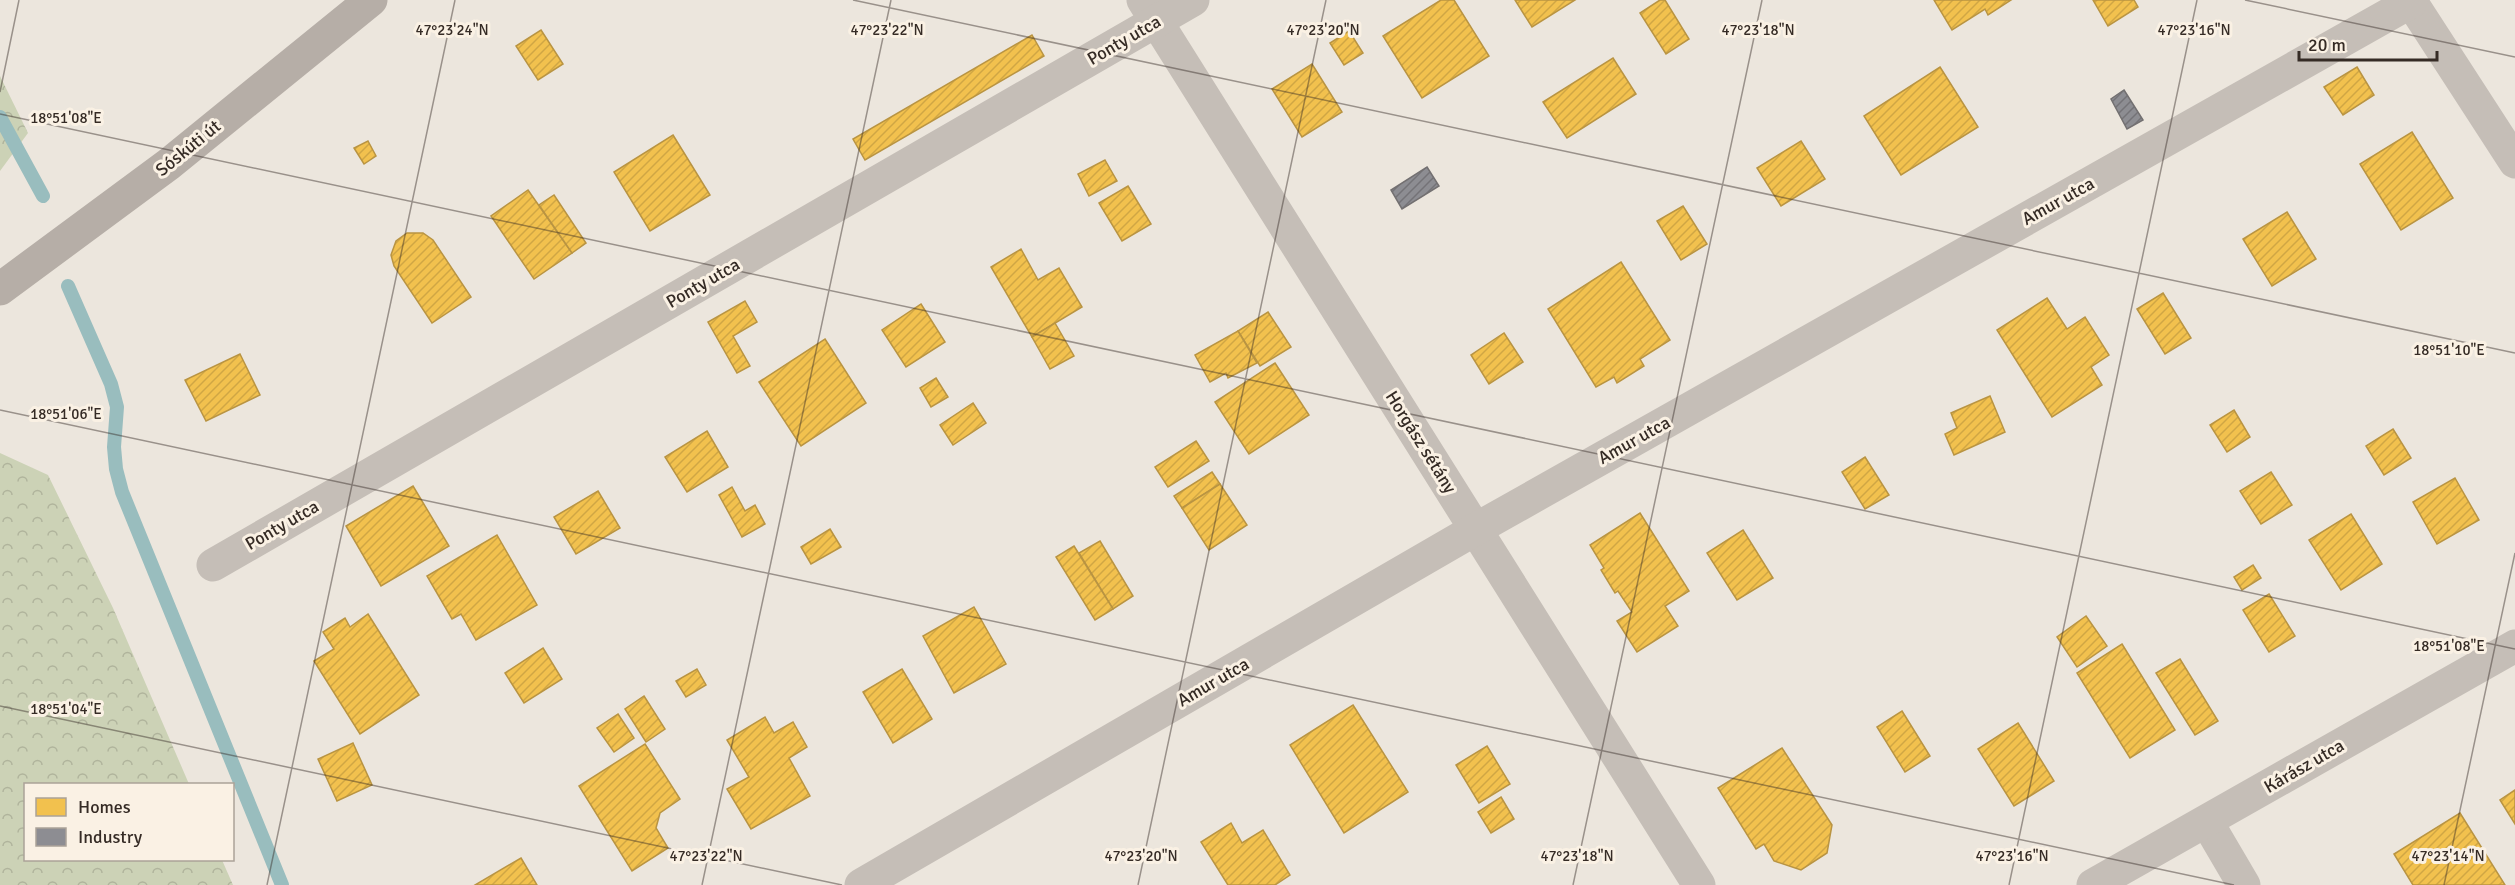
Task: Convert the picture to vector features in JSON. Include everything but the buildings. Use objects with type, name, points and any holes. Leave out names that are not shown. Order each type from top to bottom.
[{"type":"main road","name":"Sóskúti út","points":[[0,290],[169,164],[371,0]]},
{"type":"street","name":"Ponty utca","points":[[213,565],[1149,11],[1193,0]]},
{"type":"street","points":[[2411,1],[2515,162]]},
{"type":"street","name":"Amur utca","points":[[861,885],[1476,529],[2411,1]]},
{"type":"street","name":"Horgász sétány","points":[[1149,11],[1699,885]]},
{"type":"street","name":"Kárász utca","points":[[2093,885],[2515,646]]},
{"type":"street","points":[[2207,822],[2244,885]]},
{"type":"green space","points":[[0,76],[28,133],[0,171]]},
{"type":"green space","points":[[0,453],[48,475],[113,608],[189,783],[24,783],[24,861],[222,861],[233,885],[0,885]]},
{"type":"waterway","points":[[0,117],[43,196]]},
{"type":"waterway","points":[[68,286],[111,384],[117,407],[114,447],[116,469],[122,492],[282,885]]}]
